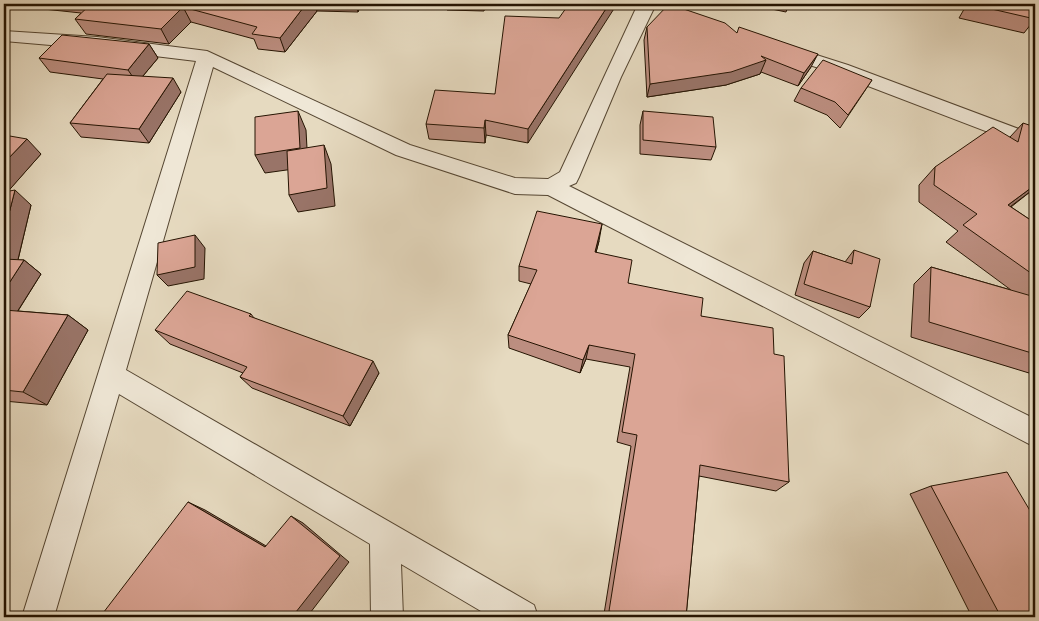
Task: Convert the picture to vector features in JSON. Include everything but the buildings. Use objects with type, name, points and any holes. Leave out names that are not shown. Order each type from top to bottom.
[{"type":"street","points":[[551,186],[568,177],[612,77],[647,4],[666,10]]},
{"type":"street","points":[[4,36],[98,43],[207,57],[403,150],[515,186],[551,186],[1035,433]]},
{"type":"street","points":[[767,44],[1035,143]]},
{"type":"street","points":[[38,617],[207,57]]},
{"type":"street","points":[[112,376],[522,617]]},
{"type":"street","points":[[385,536],[387,617]]}]
